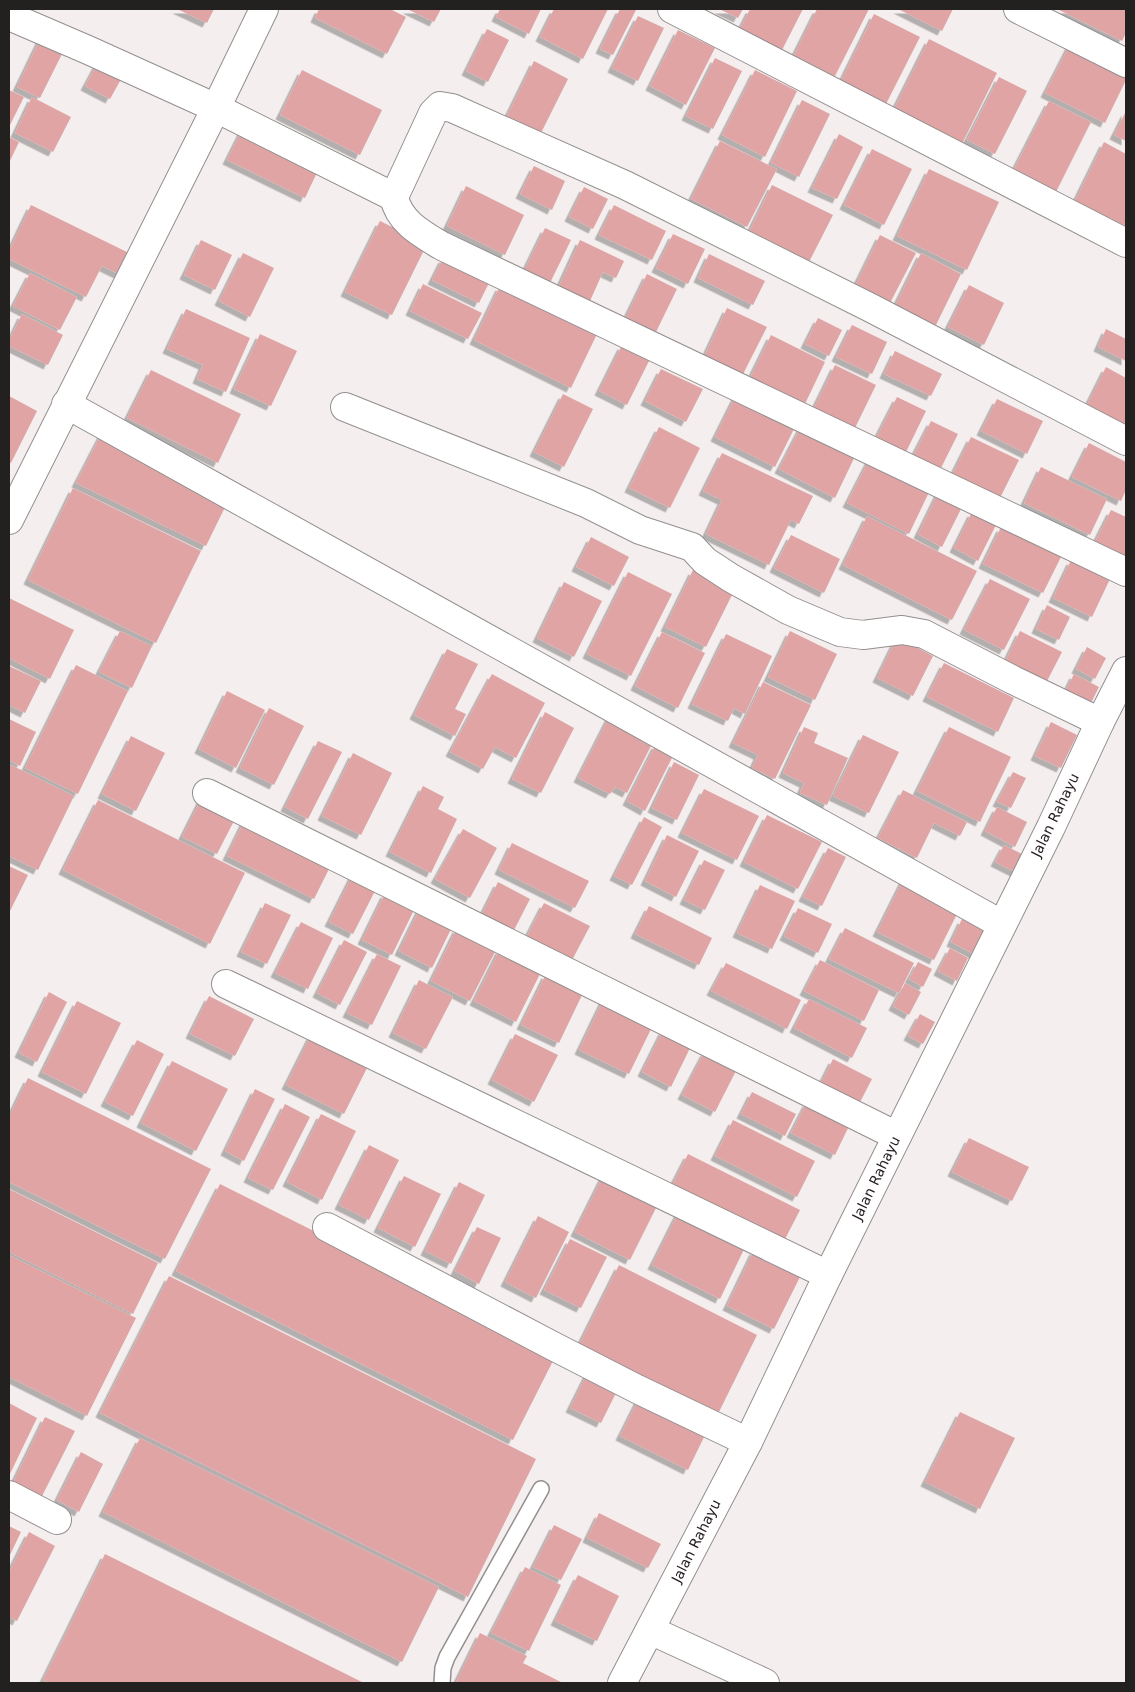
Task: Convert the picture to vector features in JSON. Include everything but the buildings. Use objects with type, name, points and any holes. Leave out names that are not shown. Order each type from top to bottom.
[{"type":"street","points":[[9,520],[264,9]]},
{"type":"street","points":[[672,9],[1126,243]]},
{"type":"street","points":[[1018,9],[1126,63]]},
{"type":"street","points":[[9,16],[216,108],[394,197]]},
{"type":"street","points":[[1126,441],[871,308],[625,184],[452,108],[440,106],[433,112],[394,197],[397,209],[406,222],[442,246],[1126,572]]},
{"type":"street","points":[[66,404],[1001,924]]},
{"type":"street","points":[[345,408],[586,503],[640,530],[692,547],[705,561],[731,578],[788,610],[840,632],[862,635],[902,630],[924,634],[1100,722]]},
{"type":"street","name":"Jalan Rahayu","points":[[622,1683],[748,1442],[828,1275],[1001,924],[1051,827],[1100,722],[1124,679]]},
{"type":"street","points":[[207,794],[897,1136]]},
{"type":"street","points":[[226,984],[828,1275]]},
{"type":"street","points":[[327,1227],[637,1389],[748,1442]]},
{"type":"street","points":[[9,1495],[58,1520]]},
{"type":"street","points":[[650,1630],[765,1683]]},
{"type":"lane","points":[[442,1683],[443,1668],[447,1657],[541,1489]]}]
